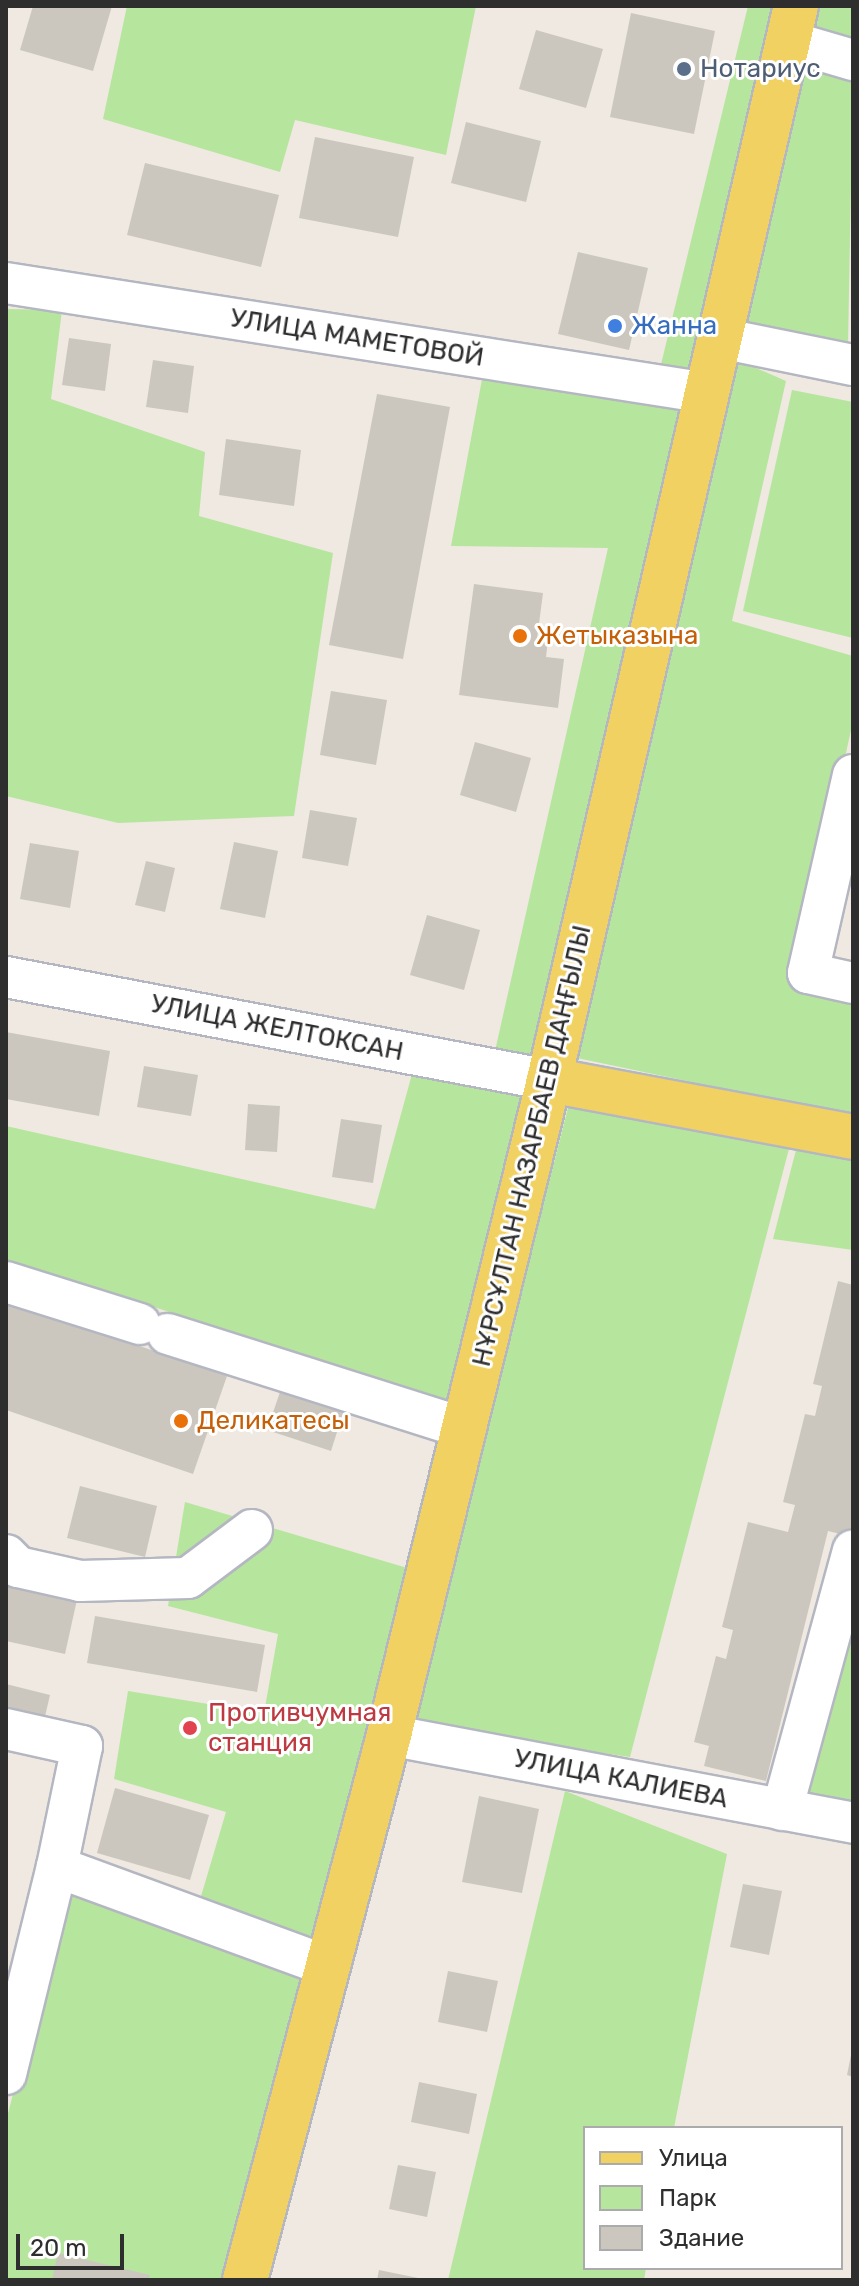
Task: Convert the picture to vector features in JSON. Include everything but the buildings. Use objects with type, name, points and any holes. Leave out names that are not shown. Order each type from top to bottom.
[{"type":"main road","name":"НҰРСҰЛТАН НАЗАРБАЕВ ДАҢҒЫЛЫ","points":[[245,2280],[389,1735],[549,1080],[792,23]]},
{"type":"main road","points":[[549,1080],[853,1137]]},
{"type":"street","points":[[792,23],[853,60]]},
{"type":"street","name":"УЛИЦА МАМЕТОВОЙ","points":[[6,283],[707,393]]},
{"type":"street","points":[[720,338],[853,365]]},
{"type":"street","points":[[853,775],[808,973],[853,983]]},
{"type":"street","name":"УЛИЦА ЖЕЛТОКСАН","points":[[6,977],[549,1080]]},
{"type":"street","points":[[6,1282],[464,1428]]},
{"type":"street","points":[[6,1555],[18,1567],[80,1581],[188,1578],[252,1530]]},
{"type":"street","points":[[782,1810],[843,1623],[853,1551]]},
{"type":"street","points":[[6,1729],[82,1746],[57,1867],[6,2074]]},
{"type":"street","name":"УЛИЦА КАЛИЕВА","points":[[389,1735],[853,1823]]},
{"type":"street","points":[[57,1867],[328,1966]]},
{"type":"green space","points":[[127,6],[476,6],[446,155],[295,120],[280,172],[103,119]]},
{"type":"green space","points":[[748,6],[792,6],[540,1061],[495,1051],[608,548],[451,546],[483,374],[656,385]]},
{"type":"green space","points":[[816,6],[853,6],[853,43],[811,26]]},
{"type":"green space","points":[[800,54],[853,76],[848,345],[742,330]]},
{"type":"green space","points":[[6,309],[62,310],[51,399],[205,452],[199,516],[333,553],[294,816],[118,823],[6,796]]},
{"type":"green space","points":[[738,360],[786,381],[732,621],[853,656],[853,721],[796,981],[853,996],[853,1116],[577,1058]]},
{"type":"green space","points":[[792,390],[853,402],[853,638],[743,611]]},
{"type":"green space","points":[[412,1074],[532,1093],[449,1401],[6,1260],[6,1126],[375,1209]]},
{"type":"green space","points":[[571,1096],[791,1141],[630,1757],[410,1725]]},
{"type":"green space","points":[[796,1150],[853,1157],[853,1250],[773,1239]]},
{"type":"green space","points":[[185,1502],[414,1570],[321,1940],[199,1903],[226,1812],[114,1779],[128,1691],[264,1713],[278,1634],[168,1606]]},
{"type":"green space","points":[[843,1637],[853,1639],[853,1811],[794,1799]]},
{"type":"green space","points":[[565,1791],[727,1854],[674,2126],[583,2126],[583,2270],[646,2270],[644,2280],[448,2280]]},
{"type":"green space","points":[[67,1887],[312,1978],[234,2280],[6,2280],[6,2121]]},
{"type":"place","name":"Нотариус","points":[[684,69]]},
{"type":"place","name":"Жанна","points":[[615,326]]},
{"type":"place","name":"Жетыказына","points":[[520,636]]},
{"type":"place","name":"Деликатесы","points":[[181,1421]]},
{"type":"place","name":"Противчумная станция","points":[[190,1728]]}]
